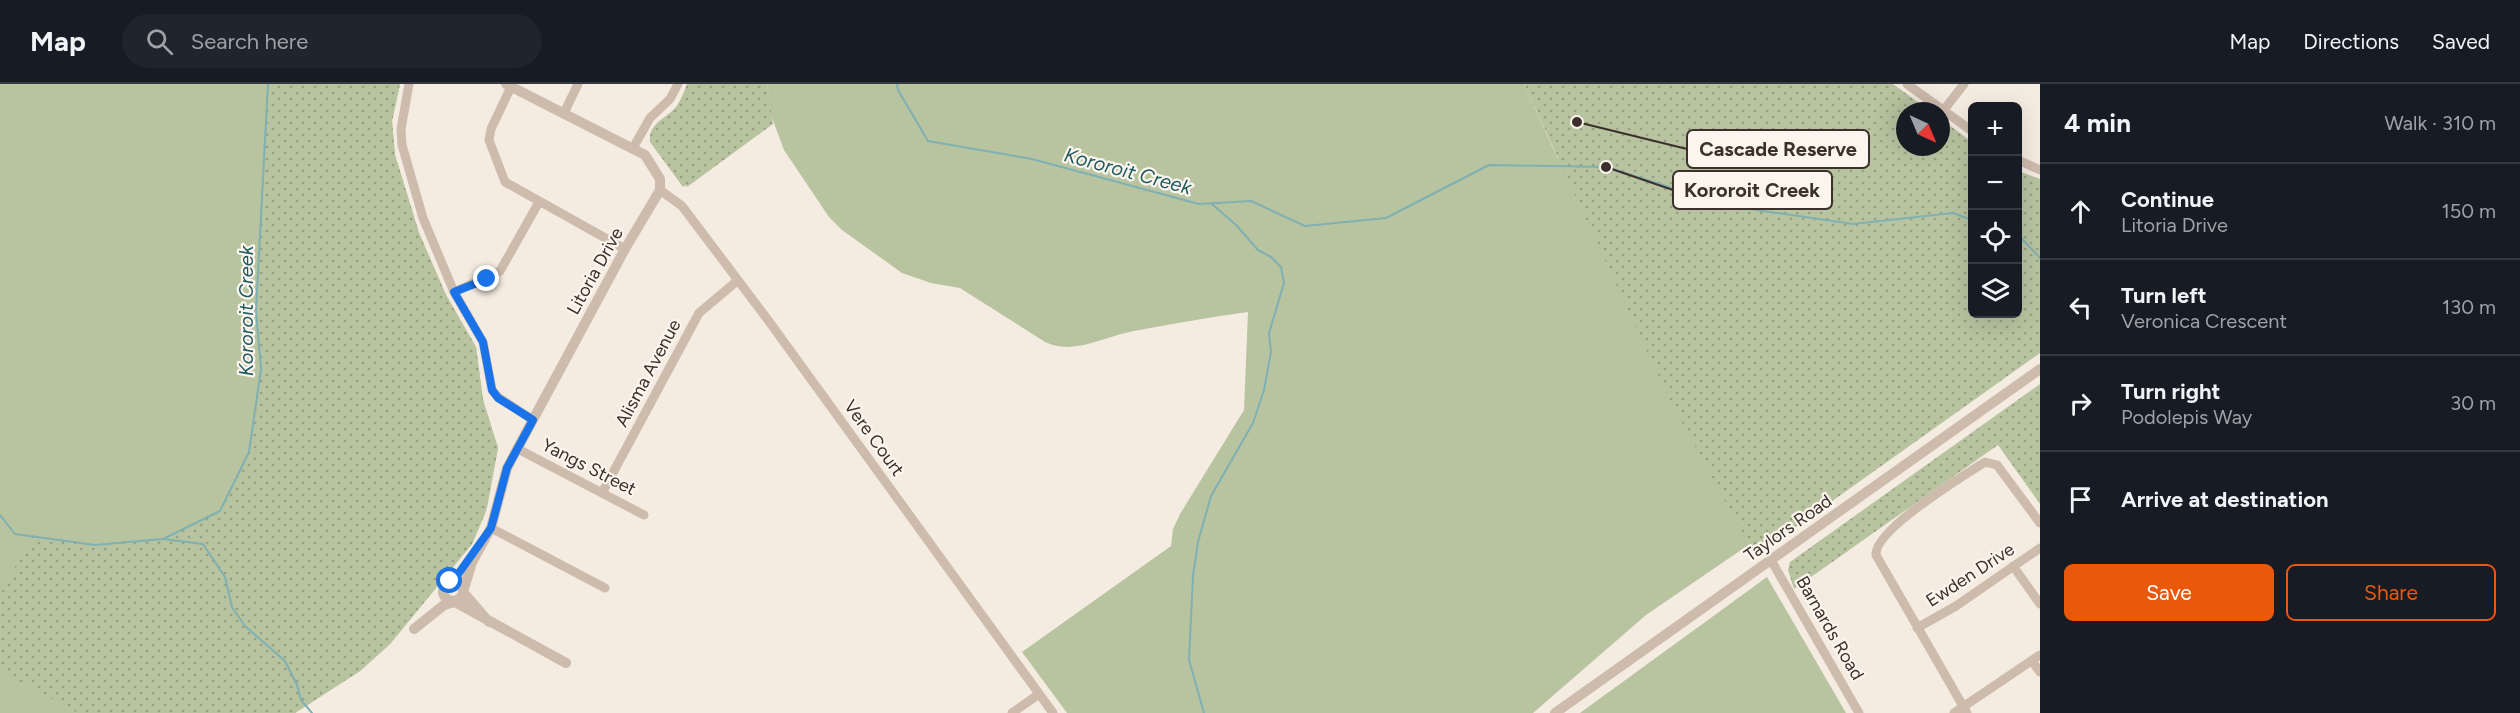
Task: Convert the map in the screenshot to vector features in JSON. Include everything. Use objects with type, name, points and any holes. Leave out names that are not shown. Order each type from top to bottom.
[{"type":"street","points":[[409,84],[401,129],[402,145],[423,218],[454,292],[483,342],[492,390],[498,398],[533,420]]},
{"type":"street","points":[[564,113],[578,84]]},
{"type":"street","points":[[633,148],[650,117],[670,99],[678,84]]},
{"type":"street","points":[[1907,84],[1932,102]]},
{"type":"street","points":[[1950,103],[1964,84]]},
{"type":"street","points":[[625,249],[505,182],[489,140],[491,129],[509,85],[645,155],[660,179],[660,190]]},
{"type":"street","points":[[1950,115],[1968,128]]},
{"type":"street","points":[[2022,162],[2040,170]]},
{"type":"street","name":"Litoria Drive","points":[[481,545],[470,556],[456,577],[445,585],[414,629],[444,605],[461,598],[468,574],[491,528],[507,468],[625,249],[660,190]]},
{"type":"street","name":"Vere Court","points":[[660,190],[682,206],[1053,713]]},
{"type":"street","points":[[454,292],[500,271],[539,202]]},
{"type":"street","name":"Alisma Avenue","points":[[602,493],[699,313],[737,281]]},
{"type":"street","name":"Taylors Road","points":[[1555,713],[2040,369]]},
{"type":"street","name":"Yangs Street","points":[[518,449],[644,515]]},
{"type":"street","points":[[1966,710],[1875,552],[1877,544],[1901,520],[1985,462],[1997,465],[2040,523]]},
{"type":"street","points":[[491,528],[605,588]]},
{"type":"street","name":"Ewden Drive","points":[[1917,628],[1956,606],[2040,548]]},
{"type":"street","name":"Barnards Road","points":[[1771,560],[1859,713]]},
{"type":"street","points":[[2013,566],[2040,604]]},
{"type":"street","points":[[450,581],[460,583],[468,600],[489,622]]},
{"type":"street","points":[[442,592],[445,598],[566,663]]},
{"type":"street","points":[[1954,713],[1966,710],[2036,658],[2040,672]]},
{"type":"street","points":[[1012,713],[1039,694]]},
{"type":"green space","points":[[0,84],[400,84],[392,121],[395,155],[419,233],[446,295],[476,347],[483,400],[498,448],[485,514],[472,544],[390,644],[360,671],[295,713],[0,713]]},
{"type":"green space","points":[[268,84],[400,84],[392,121],[395,155],[419,233],[446,295],[476,347],[483,400],[498,448],[487,508],[472,544],[390,644],[360,671],[295,713],[78,713],[0,671],[0,595],[32,536],[95,545],[163,539],[220,510],[249,452],[261,369],[256,311]]},
{"type":"green space","points":[[687,84],[767,84],[773,124],[687,187],[686,185],[683,187],[650,142],[650,136],[655,126],[676,107]]},
{"type":"green space","points":[[767,84],[1524,84],[1558,159],[1896,148],[1896,156],[1943,156],[1968,292],[1968,318],[2022,318],[2022,314],[2040,314],[1763,535],[1646,615],[1533,713],[1067,713],[1022,652],[1171,546],[1173,529],[1180,514],[1244,410],[1248,312],[1123,333],[1078,346],[1056,346],[1045,342],[960,288],[931,283],[902,273],[842,230],[829,217],[784,150],[771,115]]},
{"type":"green space","points":[[1524,84],[1893,84],[1918,102],[1896,102],[1896,156],[1950,156],[1950,126],[1968,139],[1968,318],[2022,318],[2022,172],[2040,179],[2040,353],[1755,556],[1667,395]]},
{"type":"green space","points":[[2040,384],[2040,504],[1998,445],[1794,589],[1788,570],[1790,562]]},
{"type":"green space","points":[[1767,577],[1846,713],[1580,713]]},
{"type":"waterway","name":"Kororoit Creek","points":[[0,515],[15,534],[95,545],[163,539],[220,511],[249,452],[261,369],[256,311],[268,84]]},
{"type":"waterway","name":"Kororoit Creek","points":[[897,84],[898,90],[928,141],[1032,159],[1199,204],[1251,201],[1305,226],[1386,218],[1489,165],[1606,167],[1729,206],[1853,224],[1953,213],[1968,219]]},
{"type":"waterway","points":[[1204,713],[1189,660],[1193,576],[1198,542],[1211,496],[1253,423],[1264,390],[1271,352],[1269,333],[1284,283],[1281,267],[1271,257],[1258,250],[1236,225],[1212,204]]},
{"type":"waterway","name":"Kororoit Creek","points":[[2022,239],[2040,258]]},
{"type":"waterway","points":[[163,539],[203,544],[225,577],[232,607],[245,626],[285,661],[297,685],[301,700],[312,713]]},
{"type":"place","name":"Cascade Reserve","points":[[1577,122]]},
{"type":"place","name":"Kororoit Creek","points":[[1606,167]]},
{"type":"route","points":[[450,581],[456,577],[470,556],[481,545],[491,528],[507,468],[533,420],[498,398],[492,390],[483,342],[454,292],[487,279]]}]
